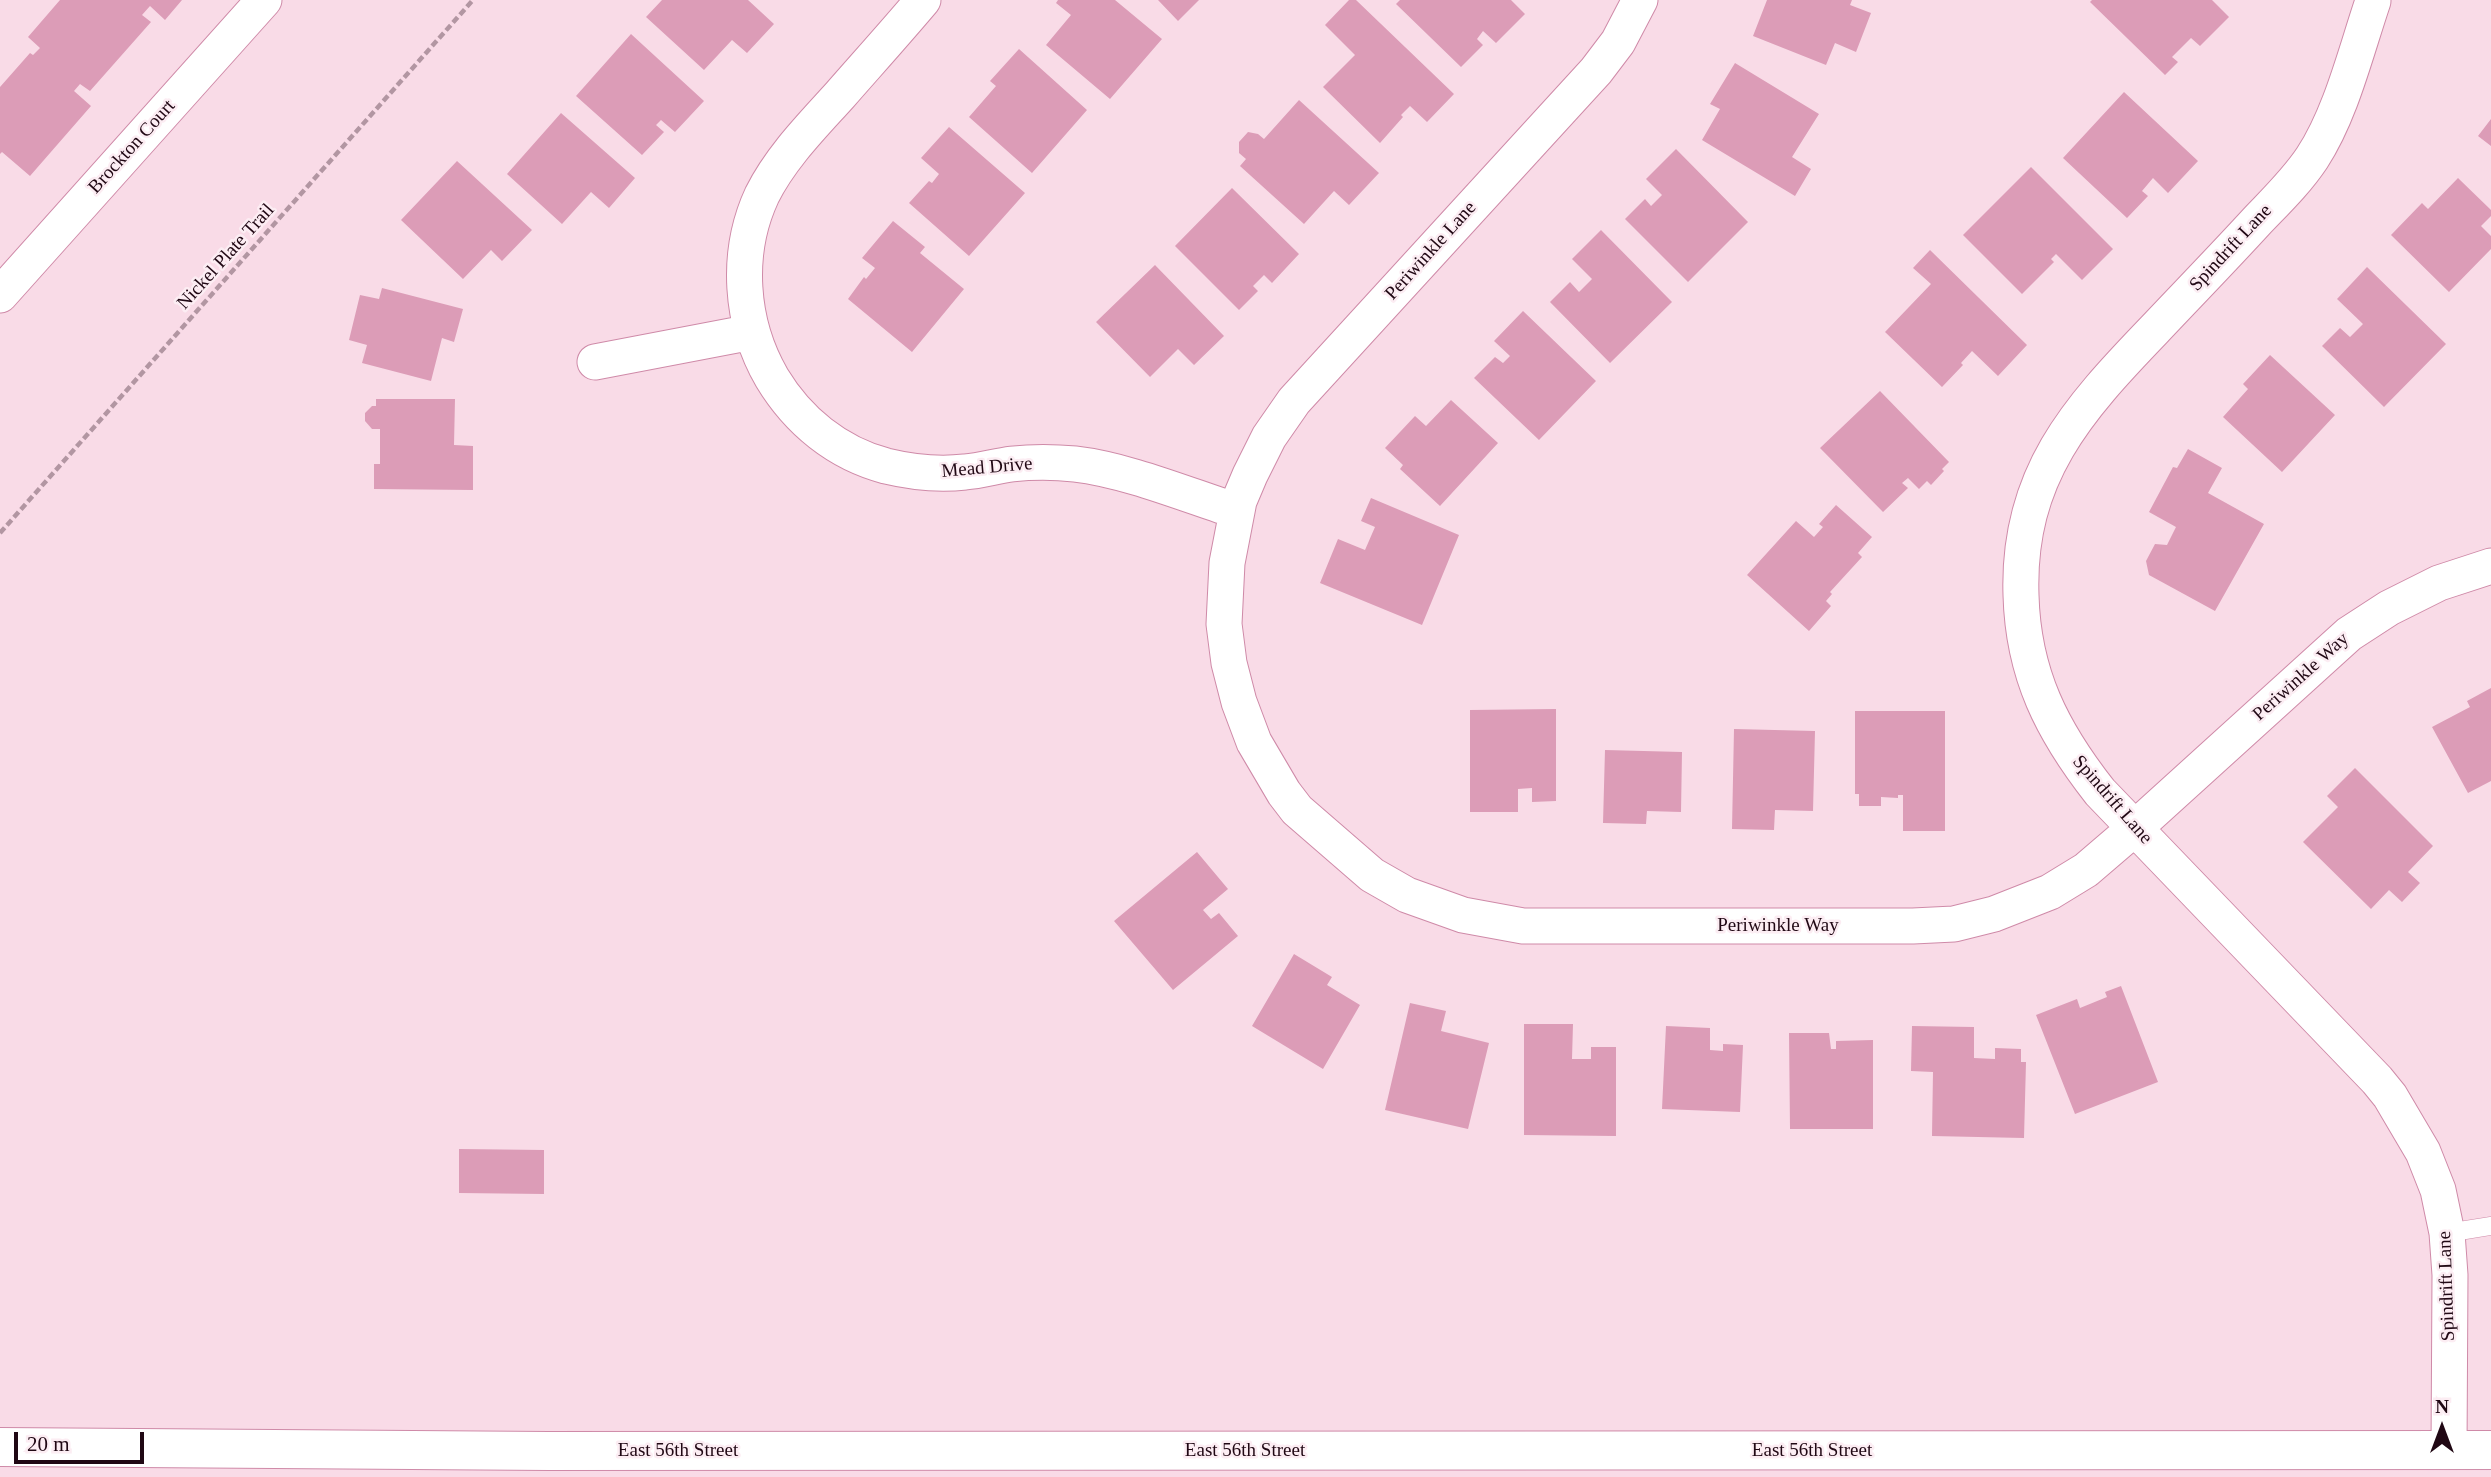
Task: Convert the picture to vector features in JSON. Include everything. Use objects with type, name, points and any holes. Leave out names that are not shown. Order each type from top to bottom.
[{"type":"street","name":"Brockton Court","points":[[0,295],[264,0]]},
{"type":"street","name":"Mead Drive","points":[[923,0],[794,147],[762,196],[749,234],[745,293],[752,332],[766,367],[788,400],[816,429],[849,453],[885,466],[924,473],[964,473],[1014,464],[1075,464],[1136,478],[1237,512]]},
{"type":"street","name":"Periwinkle Lane","points":[[1237,512],[1250,475],[1294,401],[1596,71],[1618,42],[1640,0]]},
{"type":"street","name":"Spindrift Lane","points":[[2373,1],[2336,111],[2311,159],[2225,256],[2088,400],[2065,432],[2046,468],[2031,506],[2023,545],[2020,587],[2022,629],[2034,678],[2045,707],[2069,751],[2100,792],[2384,1088],[2423,1152],[2438,1190],[2450,1275],[2449,1450]]},
{"type":"street","points":[[595,362],[752,332]]},
{"type":"street","name":"Periwinkle Way","points":[[1237,512],[1227,563],[1224,624],[1234,683],[1254,742],[1284,793],[1297,810],[1372,875],[1407,895],[1463,915],[1523,926],[1913,926],[1954,923],[1994,914],[2050,892],[2086,870],[2349,634],[2389,608],[2439,583],[2491,566]]},
{"type":"street","name":"East 56th Street","points":[[0,1447],[549,1451],[2491,1450]]},
{"type":"lane","points":[[2446,1233],[2491,1226]]},
{"type":"path","name":"Nickel Plate Trail","points":[[0,533],[473,0]]},
{"type":"building","points":[[60,0],[182,0],[165,20],[150,6],[142,15],[151,22],[90,91],[80,84],[74,91],[91,106],[30,176],[2,152],[0,154],[0,87],[30,53],[33,55],[40,48],[28,37]]},
{"type":"building","points":[[662,0],[748,0],[774,24],[747,53],[732,40],[704,70],[646,17]]},
{"type":"building","points":[[1058,0],[1115,0],[1162,39],[1110,99],[1046,45],[1071,15],[1056,3]]},
{"type":"building","points":[[1158,0],[1199,0],[1178,21]]},
{"type":"building","points":[[1349,0],[1356,0],[1454,94],[1427,122],[1410,106],[1380,143],[1323,87],[1355,55],[1325,25]]},
{"type":"building","points":[[1400,0],[1511,0],[1525,14],[1496,43],[1483,31],[1477,39],[1483,45],[1461,67],[1396,4]]},
{"type":"building","points":[[1767,0],[1852,0],[1850,5],[1871,13],[1856,52],[1835,43],[1826,65],[1753,36]]},
{"type":"building","points":[[2212,0],[2229,17],[2200,46],[2191,38],[2172,57],[2178,62],[2165,75],[2090,2]]},
{"type":"building","points":[[631,34],[704,101],[675,132],[661,120],[656,125],[664,132],[642,155],[576,96]]},
{"type":"building","points":[[1019,49],[1087,110],[1032,173],[969,117],[996,86],[990,81]]},
{"type":"building","points":[[1735,63],[1819,114],[1792,157],[1811,169],[1795,196],[1702,140],[1720,109],[1710,104]]},
{"type":"building","points":[[2124,92],[2198,161],[2168,193],[2153,178],[2142,191],[2148,196],[2127,218],[2063,158]]},
{"type":"building","points":[[1299,100],[1379,173],[1349,205],[1334,191],[1304,224],[1240,166],[1246,159],[1239,153],[1239,142],[1248,132],[1258,134],[1264,139]]},
{"type":"building","points":[[561,113],[635,178],[609,208],[591,192],[562,224],[507,174]]},
{"type":"building","points":[[2491,119],[2491,146],[2478,136]]},
{"type":"building","points":[[949,127],[1025,193],[969,256],[909,203],[939,174],[921,158]]},
{"type":"building","points":[[1676,149],[1748,222],[1688,282],[1625,219],[1645,199],[1651,206],[1662,195],[1646,179]]},
{"type":"building","points":[[457,161],[532,230],[502,261],[491,250],[463,279],[401,220]]},
{"type":"building","points":[[2031,167],[2113,249],[2082,280],[2056,254],[2051,259],[2054,262],[2022,294],[1963,235]]},
{"type":"building","points":[[2458,178],[2491,210],[2491,216],[2481,226],[2491,236],[2491,249],[2449,292],[2391,235],[2422,203],[2428,209]]},
{"type":"building","points":[[1232,188],[1299,254],[1272,283],[1264,275],[1253,286],[1258,291],[1239,310],[1175,246]]},
{"type":"building","points":[[893,221],[925,247],[920,253],[964,289],[912,352],[848,299],[864,277],[866,279],[875,268],[862,258]]},
{"type":"building","points":[[1601,230],[1672,302],[1610,363],[1550,302],[1570,282],[1579,292],[1592,279],[1572,259]]},
{"type":"building","points":[[1930,250],[2027,345],[1998,376],[1972,351],[1942,387],[1885,332],[1931,284],[1913,268]]},
{"type":"building","points":[[1155,265],[1224,336],[1194,365],[1178,349],[1150,377],[1096,322]]},
{"type":"building","points":[[2367,267],[2446,344],[2384,407],[2322,346],[2340,328],[2350,337],[2363,324],[2337,299]]},
{"type":"building","points":[[382,288],[463,309],[454,342],[442,338],[431,381],[362,363],[367,345],[349,340],[360,295],[379,299]]},
{"type":"building","points":[[1523,311],[1596,381],[1539,440],[1474,378],[1495,357],[1503,363],[1510,356],[1494,341]]},
{"type":"building","points":[[2270,355],[2335,415],[2282,472],[2223,417],[2248,389],[2243,384]]},
{"type":"building","points":[[1880,391],[1949,462],[1931,485],[1927,481],[1919,489],[1908,478],[1902,483],[1908,488],[1883,512],[1820,448]]},
{"type":"building","points":[[376,399],[455,399],[454,445],[473,446],[473,490],[374,489],[374,464],[380,464],[380,429],[372,429],[365,421],[365,413],[372,406],[376,406]]},
{"type":"building","points":[[1451,400],[1498,443],[1440,506],[1400,469],[1403,465],[1385,448],[1415,416],[1426,426]]},
{"type":"building","points":[[2188,449],[2222,468],[2208,493],[2264,524],[2215,611],[2149,575],[2146,561],[2155,544],[2167,545],[2176,527],[2149,512],[2173,467],[2177,468]]},
{"type":"building","points":[[1371,498],[1459,535],[1422,625],[1320,583],[1338,539],[1365,550],[1375,527],[1361,521]]},
{"type":"building","points":[[1836,505],[1872,537],[1858,553],[1862,557],[1830,592],[1832,594],[1826,601],[1831,606],[1809,631],[1747,575],[1796,521],[1814,537],[1823,527],[1819,524]]},
{"type":"building","points":[[2491,688],[2491,781],[2468,793],[2432,727],[2470,707],[2467,701]]},
{"type":"building","points":[[1556,709],[1556,801],[1532,802],[1532,788],[1518,789],[1518,812],[1470,812],[1470,710]]},
{"type":"building","points":[[1855,711],[1945,711],[1945,831],[1903,831],[1903,795],[1898,795],[1898,798],[1881,797],[1881,806],[1859,806],[1859,794],[1855,794]]},
{"type":"building","points":[[1734,729],[1815,731],[1813,811],[1775,810],[1774,830],[1732,829]]},
{"type":"building","points":[[1605,750],[1682,752],[1681,812],[1647,811],[1646,824],[1603,823]]},
{"type":"building","points":[[2355,768],[2433,846],[2408,872],[2420,883],[2402,902],[2389,890],[2371,909],[2303,842],[2338,807],[2327,796]]},
{"type":"building","points":[[1197,852],[1228,889],[1203,910],[1211,919],[1219,913],[1238,936],[1173,990],[1114,921]]},
{"type":"building","points":[[1294,954],[1332,977],[1327,985],[1360,1005],[1323,1069],[1252,1026]]},
{"type":"building","points":[[2121,986],[2158,1082],[2075,1114],[2036,1015],[2077,999],[2080,1008],[2107,997],[2105,992]]},
{"type":"building","points":[[1410,1003],[1446,1011],[1441,1031],[1489,1043],[1468,1129],[1385,1110]]},
{"type":"building","points":[[1524,1024],[1573,1024],[1572,1059],[1591,1059],[1591,1047],[1616,1047],[1616,1136],[1524,1135]]},
{"type":"building","points":[[1666,1026],[1710,1028],[1710,1050],[1723,1051],[1723,1044],[1743,1045],[1740,1112],[1662,1109]]},
{"type":"building","points":[[1912,1026],[1974,1027],[1974,1058],[1995,1059],[1995,1048],[2021,1049],[2021,1062],[2026,1062],[2024,1138],[1932,1136],[1933,1072],[1911,1071]]},
{"type":"building","points":[[1789,1033],[1829,1033],[1831,1049],[1836,1049],[1836,1041],[1873,1040],[1873,1129],[1790,1129]]},
{"type":"building","points":[[459,1149],[544,1150],[544,1194],[459,1193]]}]
